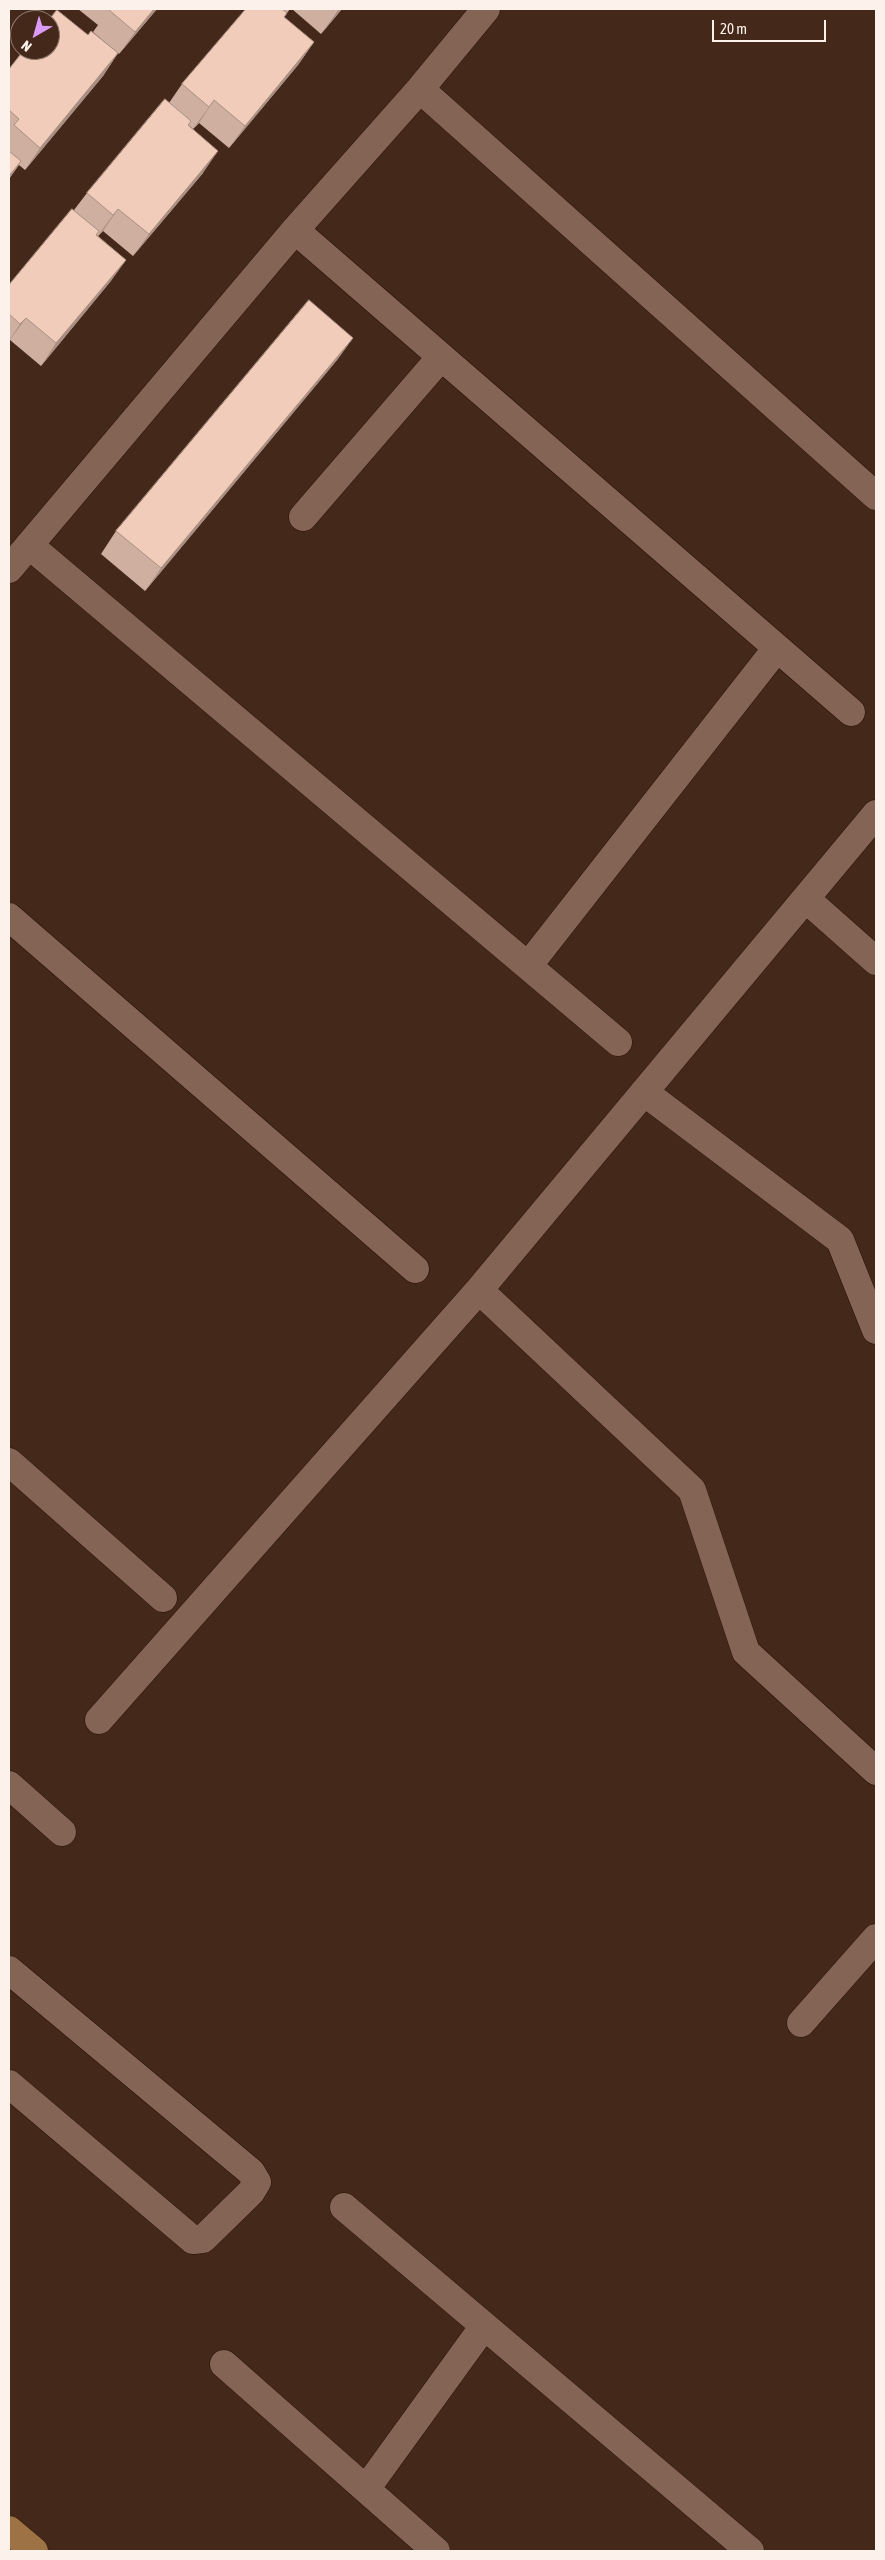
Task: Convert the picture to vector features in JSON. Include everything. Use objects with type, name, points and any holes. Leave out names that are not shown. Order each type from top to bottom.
[{"type":"main road","points":[[9,2530],[34,2551]]},
{"type":"street","points":[[9,569],[295,230],[420,89],[486,9]]},
{"type":"street","points":[[420,89],[876,496]]},
{"type":"street","points":[[295,230],[851,712]]},
{"type":"street","points":[[303,517],[441,357]]},
{"type":"street","points":[[28,545],[618,1042]]},
{"type":"street","points":[[528,966],[776,648]]},
{"type":"street","points":[[98,1720],[479,1290],[876,814]]},
{"type":"street","points":[[806,899],[876,961]]},
{"type":"street","points":[[9,916],[415,1269]]},
{"type":"street","points":[[644,1092],[840,1240],[876,1330]]},
{"type":"street","points":[[479,1290],[692,1490],[746,1652],[876,1771]]},
{"type":"street","points":[[9,1462],[163,1598]]},
{"type":"street","points":[[9,1785],[62,1832]]},
{"type":"street","points":[[801,2024],[876,1938]]},
{"type":"street","points":[[9,1970],[251,2172],[258,2182],[203,2239],[193,2240],[9,2084]]},
{"type":"street","points":[[344,2207],[750,2551]]},
{"type":"street","points":[[366,2489],[484,2326]]},
{"type":"street","points":[[224,2364],[436,2551]]},
{"type":"building","points":[[110,9],[154,9],[135,32]]},
{"type":"building","points":[[246,9],[282,9],[287,13],[284,17],[314,42],[245,126],[214,100],[209,107],[182,84]]},
{"type":"building","points":[[60,12],[88,35],[91,31],[118,53],[40,148],[14,125],[19,119],[9,110],[9,69],[16,60],[60,60]]},
{"type":"building","points":[[165,99],[191,121],[188,125],[218,151],[149,234],[118,209],[113,215],[87,193]]},
{"type":"building","points":[[9,151],[21,161],[9,176]]},
{"type":"building","points":[[72,209],[99,231],[96,235],[126,260],[56,343],[26,318],[20,324],[9,314],[9,285]]},
{"type":"building","points":[[309,300],[353,338],[161,568],[116,531]]}]
